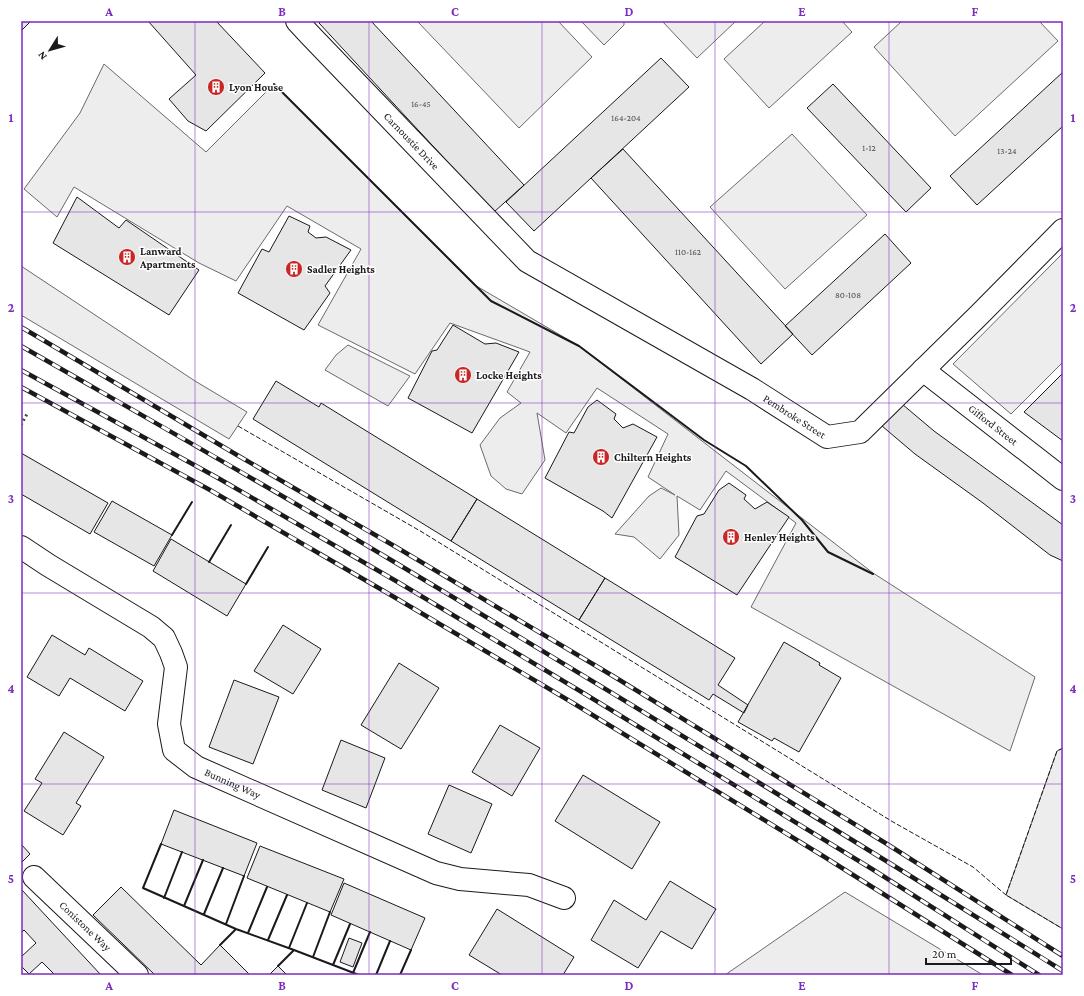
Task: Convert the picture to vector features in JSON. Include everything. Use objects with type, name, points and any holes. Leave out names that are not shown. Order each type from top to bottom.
[{"type":"street","name":"Carnoustie Drive","points":[[297,21],[527,261]]},
{"type":"street","name":"Pembroke Street","points":[[527,261],[752,389],[826,437],[860,432],[1063,230]]},
{"type":"street","name":"Gifford Street","points":[[923,370],[1063,479]]},
{"type":"street","name":"Bunning Way","points":[[21,547],[151,627],[164,638],[176,667],[169,724],[174,750],[196,767],[436,873],[460,879],[529,885],[564,898]]},
{"type":"street","name":"Conistone Way","points":[[34,877],[137,975]]},
{"type":"shaded area","points":[[417,21],[558,21],[592,57],[519,128]]},
{"type":"shaded area","points":[[581,21],[624,21],[624,25],[604,45]]},
{"type":"shaded area","points":[[662,21],[736,21],[697,58]]},
{"type":"shaded area","points":[[765,21],[842,21],[852,32],[769,108],[724,59]]},
{"type":"shaded area","points":[[902,21],[1039,21],[1058,41],[955,136],[874,47]]},
{"type":"shaded area","points":[[104,64],[206,152],[274,84],[473,284],[579,346],[873,573],[1035,677],[1010,751],[751,607],[796,523],[726,471],[700,510],[677,496],[679,535],[660,559],[634,537],[615,534],[649,496],[661,488],[675,495],[648,477],[668,434],[597,388],[566,433],[537,413],[545,460],[522,494],[506,489],[491,476],[480,445],[500,418],[521,403],[507,392],[530,352],[450,323],[415,374],[318,325],[361,249],[287,206],[236,281],[199,263],[74,187],[57,217],[24,189],[80,113]]},
{"type":"shaded area","points":[[792,134],[867,215],[785,289],[710,207]]},
{"type":"shaded area","points":[[1063,253],[1063,362],[1011,414],[953,364]]},
{"type":"shaded area","points":[[21,266],[195,381],[247,412],[229,439],[21,315]]},
{"type":"shaded area","points":[[348,345],[410,376],[388,406],[325,370],[336,355]]},
{"type":"shaded area","points":[[1063,748],[1063,929],[1006,895],[1057,751]]},
{"type":"shaded area","points":[[845,892],[983,975],[725,975]]},
{"type":"building","points":[[21,21],[31,21],[21,31]]},
{"type":"building","name":"Lyon House","points":[[148,21],[216,21],[265,73],[206,131],[188,121],[169,99],[196,75]]},
{"type":"building","points":[[321,21],[371,21],[524,185],[494,212],[319,23]]},
{"type":"building","points":[[661,58],[689,87],[534,231],[506,202]]},
{"type":"building","points":[[1063,72],[1063,126],[977,205],[950,176]]},
{"type":"building","points":[[833,84],[931,188],[906,212],[807,108]]},
{"type":"building","points":[[623,149],[793,334],[761,364],[591,178]]},
{"type":"building","name":"Lanward Apartments","points":[[77,197],[119,228],[126,220],[199,270],[169,315],[53,243]]},
{"type":"building","name":"Sadler Heights","points":[[289,216],[310,226],[308,232],[316,238],[326,237],[351,250],[325,286],[330,293],[304,330],[238,293],[262,249],[269,252]]},
{"type":"building","points":[[885,234],[911,263],[812,355],[785,326]]},
{"type":"building","name":"Locke Heights","points":[[453,325],[485,344],[496,343],[519,352],[472,433],[408,398],[432,351],[437,350]]},
{"type":"building","points":[[1063,373],[1063,441],[1024,412]]},
{"type":"building","points":[[276,381],[319,407],[321,403],[477,499],[451,541],[253,419]]},
{"type":"building","name":"Chiltern Heights","points":[[597,400],[616,414],[614,419],[623,428],[633,424],[657,437],[612,518],[603,511],[545,478],[569,432],[574,433],[588,407]]},
{"type":"building","points":[[902,404],[934,431],[1063,525],[1063,561],[1050,555],[983,503],[915,454],[882,426]]},
{"type":"building","points":[[21,453],[108,503],[90,534],[21,494]]},
{"type":"building","name":"Henley Heights","points":[[729,483],[746,495],[744,499],[755,509],[767,502],[789,517],[737,595],[675,557],[697,516],[704,514],[719,490]]},
{"type":"building","points":[[477,499],[605,578],[579,620],[451,541]]},
{"type":"building","points":[[112,501],[172,535],[154,566],[94,532]]},
{"type":"building","points":[[171,539],[246,584],[227,616],[153,571]]},
{"type":"building","points":[[605,578],[735,658],[718,685],[748,705],[744,713],[713,694],[709,700],[579,620]]},
{"type":"building","points":[[283,625],[321,649],[293,694],[254,671]]},
{"type":"building","points":[[52,635],[85,655],[89,648],[143,681],[125,711],[70,678],[59,696],[27,677]]},
{"type":"building","points":[[784,642],[820,663],[819,665],[841,678],[799,752],[774,738],[772,741],[738,722]]},
{"type":"building","points":[[399,663],[439,688],[401,749],[361,725]]},
{"type":"building","points":[[234,680],[279,697],[253,764],[209,747]]},
{"type":"building","points":[[500,725],[540,748],[512,796],[472,772]]},
{"type":"building","points":[[64,732],[104,757],[76,803],[81,806],[63,835],[24,811],[42,783],[35,779]]},
{"type":"building","points":[[341,740],[385,758],[366,808],[322,790]]},
{"type":"building","points":[[583,775],[660,822],[632,869],[555,821]]},
{"type":"building","points":[[449,785],[492,804],[471,853],[428,834]]},
{"type":"building","points":[[174,810],[257,843],[244,876],[161,844]]},
{"type":"building","points":[[21,844],[30,854],[21,863]]},
{"type":"building","points":[[260,846],[344,879],[330,912],[247,878]]},
{"type":"building","points":[[670,881],[716,909],[692,949],[661,931],[638,968],[591,940],[614,900],[646,920]]},
{"type":"building","points":[[344,883],[425,918],[411,950],[331,915]]},
{"type":"building","points":[[121,887],[201,965],[220,945],[250,975],[155,975],[93,915]]},
{"type":"building","points":[[21,889],[101,975],[53,975],[54,974],[42,962],[29,974],[21,966],[21,957],[36,943],[24,930],[21,933]]},
{"type":"building","points":[[497,909],[574,957],[563,975],[502,975],[469,955]]},
{"type":"building","points":[[349,938],[362,943],[353,967],[340,962]]},
{"type":"building","points":[[278,966],[287,975],[269,975]]},
{"type":"railway","points":[[21,327],[613,676],[887,844],[1063,956]]},
{"type":"railway","points":[[21,346],[207,452],[391,560],[728,764],[1063,971]]},
{"type":"railway","points":[[21,370],[218,478],[396,581],[872,869],[1039,975]]},
{"type":"railway","points":[[21,387],[210,490],[573,703],[823,856],[1012,975]]},
{"type":"hedge","points":[[21,425],[28,412]]},
{"type":"fence","points":[[238,426],[422,532],[893,822],[973,867],[1006,895]]},
{"type":"fence","points":[[1063,748],[1057,751],[1006,895],[1063,929]]},
{"type":"wall","points":[[274,84],[491,301],[579,346],[704,440],[746,466],[802,520],[828,552],[873,574]]},
{"type":"wall","points":[[172,535],[192,502]]},
{"type":"wall","points":[[209,562],[231,525]]},
{"type":"wall","points":[[246,584],[268,547]]},
{"type":"wall","points":[[161,844],[143,888],[236,929],[359,975]]},
{"type":"wall","points":[[164,898],[182,852]]},
{"type":"wall","points":[[184,906],[203,860]]},
{"type":"wall","points":[[204,914],[223,868]]},
{"type":"wall","points":[[226,924],[244,876]]},
{"type":"wall","points":[[248,933],[267,887]]},
{"type":"wall","points":[[268,940],[287,895]]},
{"type":"wall","points":[[289,948],[307,903]]},
{"type":"wall","points":[[313,957],[330,912]]},
{"type":"wall","points":[[333,965],[350,924]]},
{"type":"wall","points":[[220,945],[236,929]]},
{"type":"wall","points":[[353,973],[370,932]]},
{"type":"wall","points":[[376,975],[390,941]]},
{"type":"wall","points":[[278,966],[294,950]]},
{"type":"wall","points":[[400,975],[411,950]]},
{"type":"place","name":"Lyon House","points":[[216,87]]},
{"type":"place","name":"Lanward Apartments","points":[[127,257]]},
{"type":"place","name":"Sadler Heights","points":[[294,269]]},
{"type":"place","name":"Locke Heights","points":[[463,375]]},
{"type":"place","name":"Chiltern Heights","points":[[601,457]]},
{"type":"place","name":"Henley Heights","points":[[731,537]]}]
